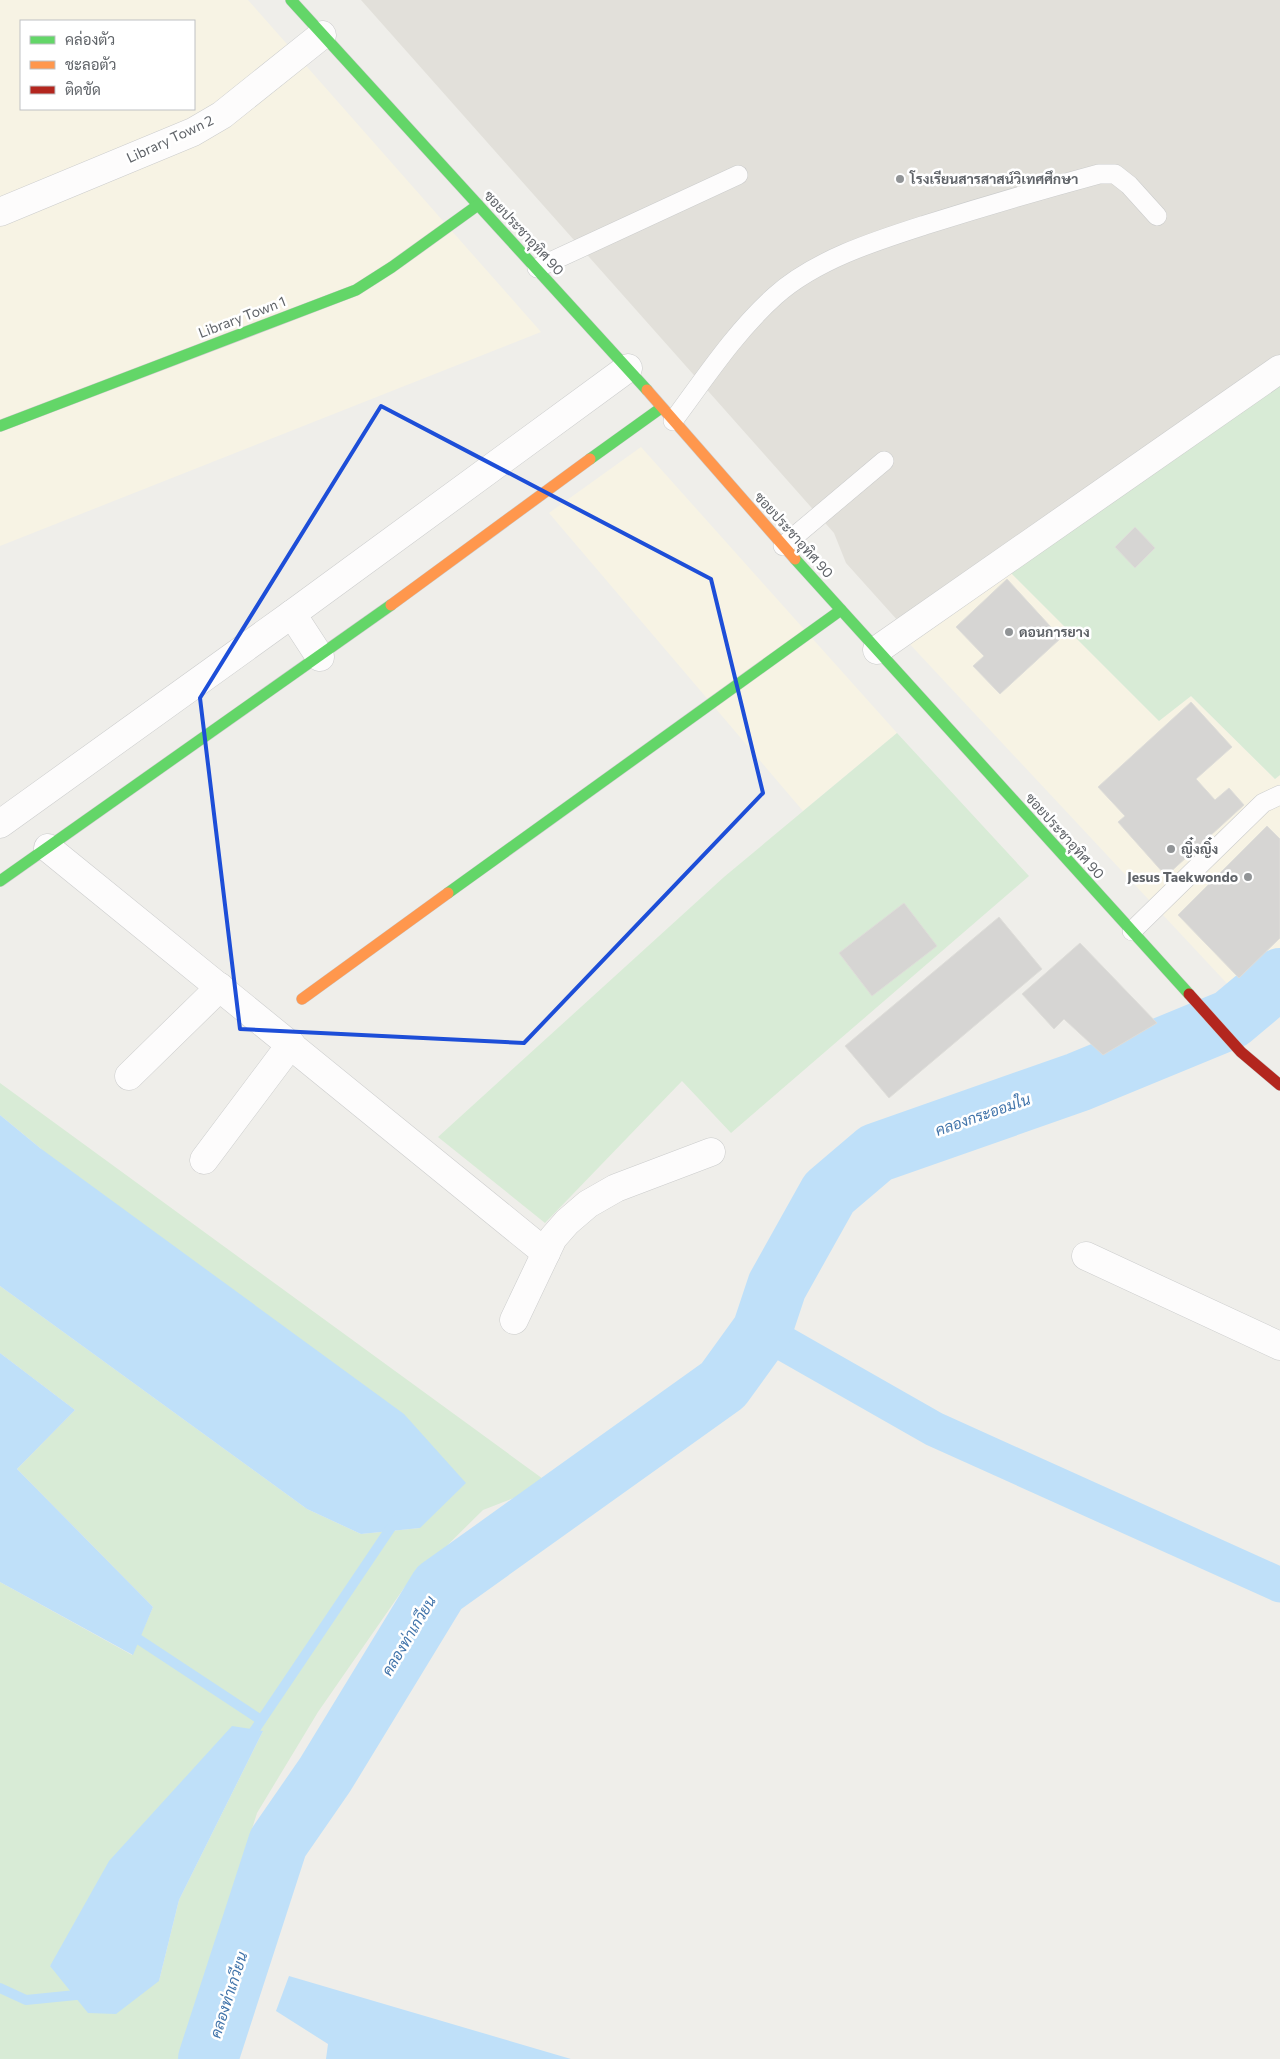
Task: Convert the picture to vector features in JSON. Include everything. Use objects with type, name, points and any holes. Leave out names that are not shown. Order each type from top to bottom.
[{"type":"street","name":"ซอยประชาอุทิศ 90","points":[[291,0],[628,368],[840,610],[1241,1052],[1280,1085]]},
{"type":"street","name":"Library Town 2","points":[[0,212],[193,132],[222,115],[322,35]]},
{"type":"street","name":"Library Town 1","points":[[0,426],[356,290],[392,268],[478,205]]},
{"type":"street","points":[[0,824],[292,614],[628,368]]},
{"type":"street","points":[[878,650],[1280,369]]},
{"type":"street","points":[[0,881],[667,414]]},
{"type":"street","points":[[302,999],[840,610]]},
{"type":"street","points":[[292,614],[320,657]]},
{"type":"street","points":[[48,848],[546,1253]]},
{"type":"street","points":[[129,1076],[220,987]]},
{"type":"street","points":[[204,1160],[291,1044]]},
{"type":"street","points":[[514,1320],[553,1238],[562,1227],[588,1204],[616,1188],[711,1152]]},
{"type":"street","points":[[1086,1256],[1280,1346]]},
{"type":"lane","points":[[667,414],[776,295],[820,265],[877,241],[971,210],[1098,174],[1115,174],[1129,185],[1157,216]]},
{"type":"lane","points":[[537,268],[738,175]]},
{"type":"lane","points":[[783,546],[884,461]]},
{"type":"lane","points":[[1132,931],[1263,803],[1280,794]]},
{"type":"highlighted area","points":[[381,406],[711,579],[763,793],[524,1043],[240,1029],[200,698]]},
{"type":"shaded area","points":[[0,0],[248,0],[541,332],[0,546]]},
{"type":"shaded area","name":"โรงเรียนสารสาสน์วิเทศศึกษา","points":[[361,0],[1280,0],[1280,357],[899,622],[846,563],[834,533]]},
{"type":"shaded area","points":[[641,447],[897,733],[803,811],[549,513]]},
{"type":"shaded area","points":[[1008,570],[1159,721],[1191,696],[1275,779],[1280,775],[1280,949],[1235,992],[905,639]]},
{"type":"green space","points":[[1280,386],[1280,775],[1275,779],[1191,696],[1159,721],[1008,570]]},
{"type":"green space","points":[[897,733],[1029,876],[731,1133],[682,1081],[545,1223],[438,1137],[724,877]]},
{"type":"green space","points":[[0,1083],[550,1484],[483,1510],[404,1588],[318,1712],[257,1813],[214,1948],[195,2059],[0,2059],[0,1582],[132,1655],[153,1607],[17,1469],[75,1410],[0,1353],[0,1286],[307,1509],[361,1534],[420,1528],[40,1148],[0,1115]],"holes":[[[263,1731],[179,1900],[159,1981],[50,1966]]]},
{"type":"water","points":[[0,1115],[40,1148],[404,1414],[466,1483],[420,1528],[361,1534],[307,1509],[0,1286]]},
{"type":"water","points":[[0,1353],[75,1410],[17,1469],[153,1607],[133,1655],[0,1582]]},
{"type":"water","points":[[232,1726],[263,1731],[179,1900],[159,1981],[116,2014],[88,2013],[50,1966],[109,1861]]},
{"type":"water","points":[[289,1976],[571,2059],[326,2059],[328,2044],[276,2011]]},
{"type":"building","points":[[1135,527],[1155,548],[1135,568],[1115,547]]},
{"type":"building","name":"ดอนการยาง","points":[[1007,579],[1061,638],[1000,694],[973,666],[984,656],[956,627]]},
{"type":"building","points":[[1191,702],[1232,747],[1196,779],[1215,800],[1229,788],[1244,805],[1166,876],[1118,822],[1125,816],[1098,787]]},
{"type":"building","name":"Jesus Taekwondo","points":[[1267,826],[1280,839],[1280,938],[1239,978],[1178,915]]},
{"type":"building","points":[[904,903],[937,946],[872,996],[839,953]]},
{"type":"building","points":[[999,917],[1042,969],[889,1098],[845,1046]]},
{"type":"building","points":[[1080,943],[1157,1023],[1103,1055],[1064,1019],[1054,1029],[1022,994]]},
{"type":"waterway","name":"คลองท่าเกวียน","points":[[208,2059],[278,1843],[325,1775],[439,1588],[723,1385],[762,1331],[777,1286],[829,1193],[876,1153],[1078,1082],[1231,1019],[1280,978]]},
{"type":"waterway","points":[[762,1331],[934,1429],[1280,1585]]},
{"type":"waterway","points":[[248,1740],[396,1520]]},
{"type":"waterway","points":[[129,1633],[261,1720]]},
{"type":"waterway","points":[[0,1988],[26,2000],[86,1994]]},
{"type":"traffic: fast","points":[[291,0],[647,390]]},
{"type":"traffic: fast","points":[[0,426],[356,290],[392,267],[478,205]]},
{"type":"traffic: fast","points":[[590,459],[661,408]]},
{"type":"traffic: fast","points":[[795,559],[1189,994]]},
{"type":"traffic: fast","points":[[0,881],[391,605]]},
{"type":"traffic: fast","points":[[448,893],[841,610]]},
{"type":"traffic: slow","points":[[647,390],[795,559]]},
{"type":"traffic: slow","points":[[391,605],[590,459]]},
{"type":"traffic: slow","points":[[302,999],[448,893]]},
{"type":"traffic: jam","points":[[1189,994],[1241,1052],[1280,1085]]},
{"type":"place","name":"โรงเรียนสารสาสน์วิเทศศึกษา","points":[[900,179]]},
{"type":"place","name":"ดอนการยาง","points":[[1009,632]]},
{"type":"place","name":"ญิ๋งญิ๋ง","points":[[1171,849]]},
{"type":"place","name":"Jesus Taekwondo","points":[[1248,877]]},
{"type":"water label","name":"คลองกระออมใน","points":[[983,1115]]}]
